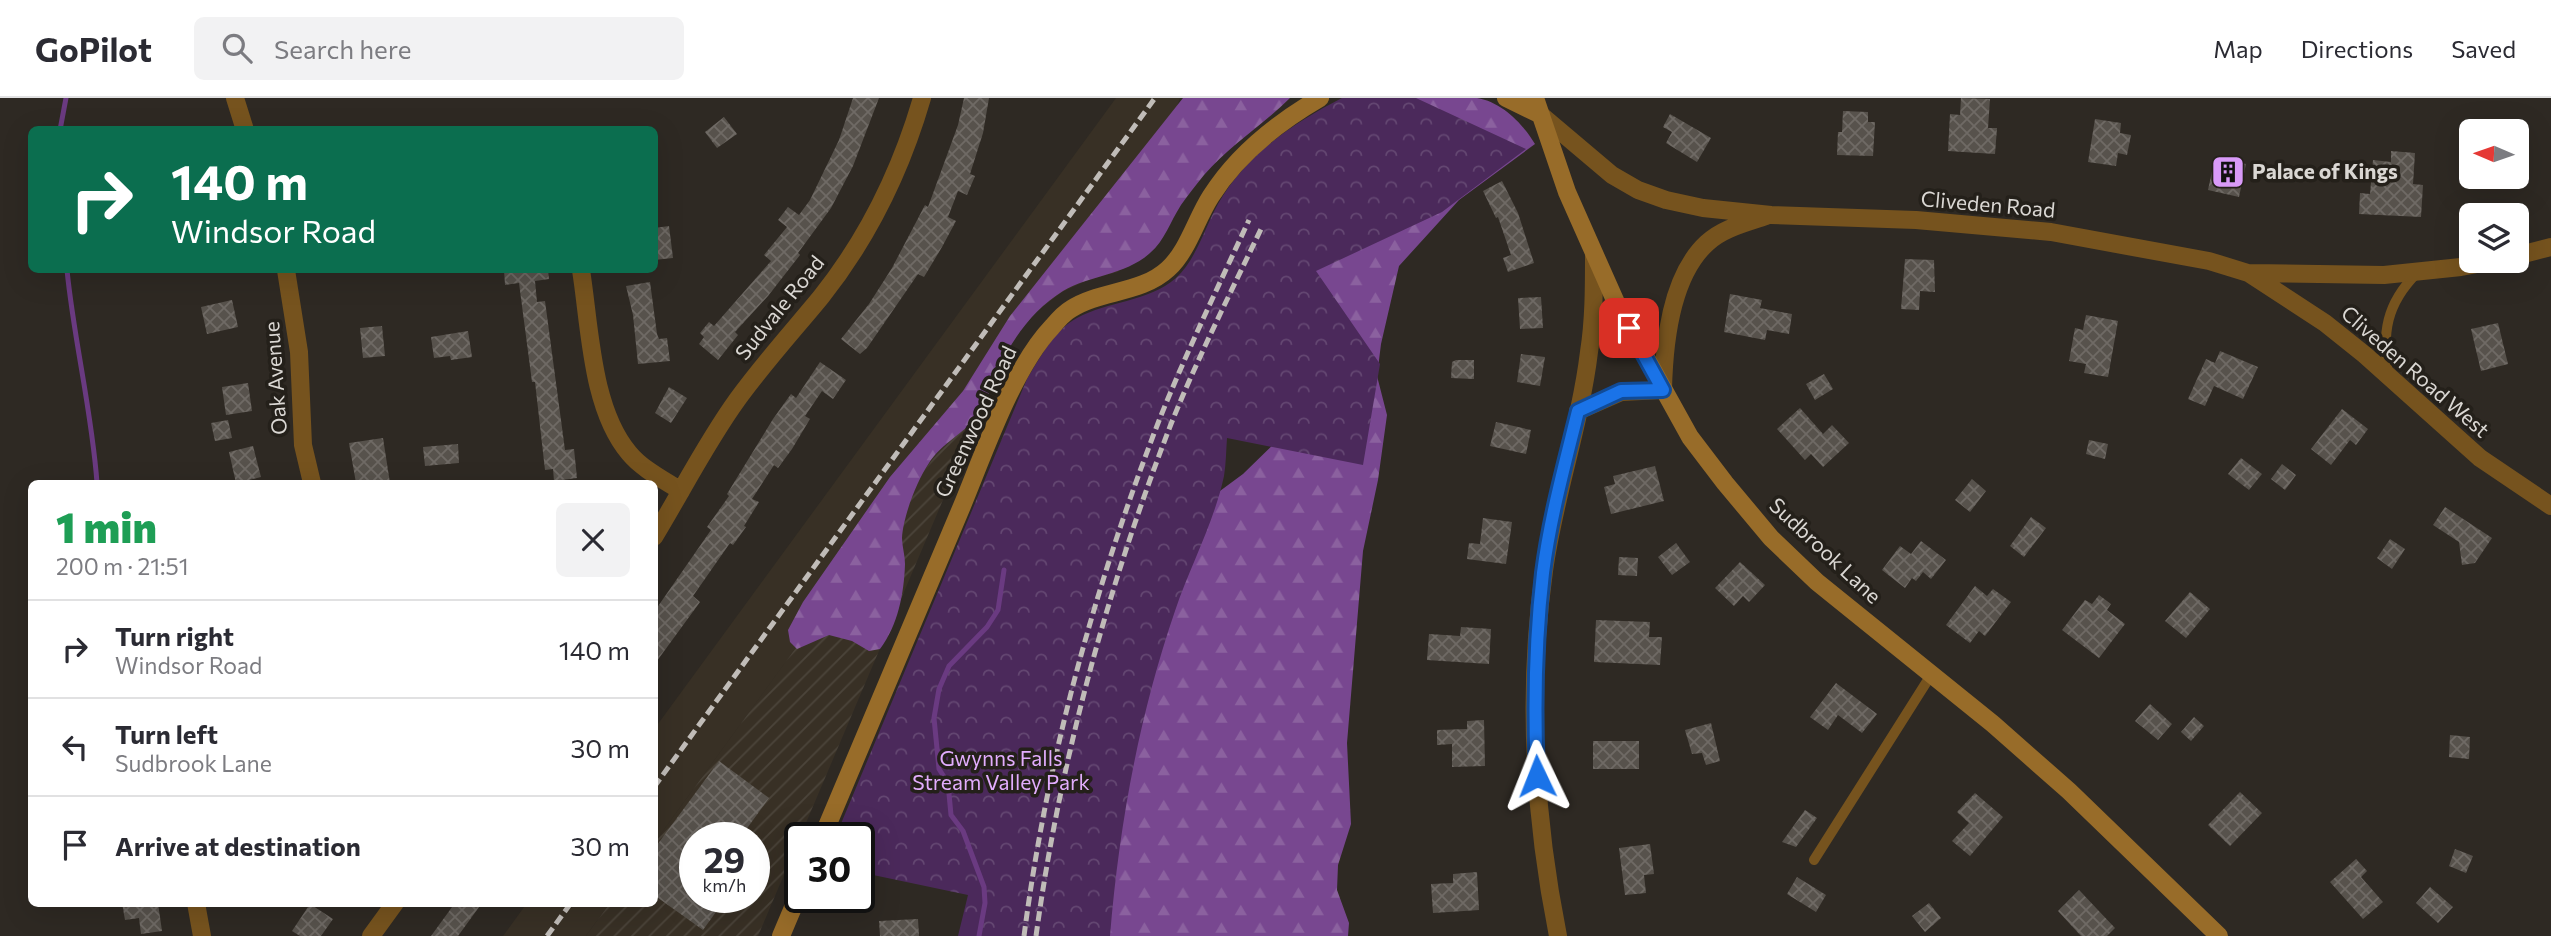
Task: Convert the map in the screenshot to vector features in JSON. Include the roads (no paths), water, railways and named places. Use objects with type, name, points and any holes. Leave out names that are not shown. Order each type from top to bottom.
[{"type":"street","points":[[235,98],[244,126]]},
{"type":"street","name":"Sudvale Road","points":[[658,530],[711,437],[738,398],[822,296],[852,254],[882,202],[922,98]]},
{"type":"street","name":"Greenwood Road","points":[[829,822],[995,426],[1035,347],[1070,309],[1142,285],[1170,268],[1210,197],[1226,175],[1275,128],[1320,98]]},
{"type":"street","name":"Cliveden Road","points":[[1506,98],[1538,106],[1612,175],[1638,190],[1666,200],[1703,208],[1771,215],[1916,220],[2051,232],[2209,261],[2248,273],[2345,276],[2417,273],[2459,266]]},
{"type":"street","name":"Sudbrook Lane","points":[[1538,106],[1567,192],[1594,256],[1663,390],[1690,437],[1771,538],[1817,582],[1993,724],[2069,791],[2219,936]]},
{"type":"street","points":[[1578,411],[1621,391],[1663,390],[1666,335],[1682,282],[1693,261],[1708,242],[1728,229],[1771,215]]},
{"type":"street","points":[[2529,253],[2551,247]]},
{"type":"street","points":[[1558,936],[1546,875],[1538,801],[1535,668],[1544,571],[1553,513],[1589,353],[1594,256]]},
{"type":"street","name":"Oak Avenue","points":[[286,273],[299,352],[303,445],[311,480]]},
{"type":"street","points":[[582,273],[601,397],[615,432],[629,454],[681,491]]},
{"type":"street","name":"Cliveden Road West","points":[[2248,273],[2325,324],[2388,375],[2480,458],[2551,506]]},
{"type":"street","points":[[197,907],[202,936]]},
{"type":"street","points":[[371,936],[392,907]]},
{"type":"street","points":[[781,936],[791,913]]},
{"type":"lane","points":[[2388,375],[2386,331],[2394,303],[2403,286],[2417,273]]},
{"type":"lane","points":[[1814,860],[1931,675]]},
{"type":"waterway","points":[[61,126],[66,98]]},
{"type":"waterway","points":[[67,273],[97,480]]},
{"type":"waterway","points":[[979,936],[985,903],[984,887],[963,831],[951,815],[948,783],[939,769],[934,718],[939,689],[949,666],[987,627],[998,610],[1004,570]]},
{"type":"railway","points":[[658,781],[1155,98]]},
{"type":"railway","points":[[1024,936],[1046,803],[1094,608],[1160,418],[1249,220]]},
{"type":"railway","points":[[1036,936],[1058,805],[1072,741],[1088,676],[1126,549],[1181,399],[1262,227]]},
{"type":"railway","points":[[547,936],[568,907]]},
{"type":"place","name":"Palace of Kings","points":[[2228,172]]},
{"type":"park label","name":"Gwynns Falls Stream Valley Park","points":[[1001,771]]}]
